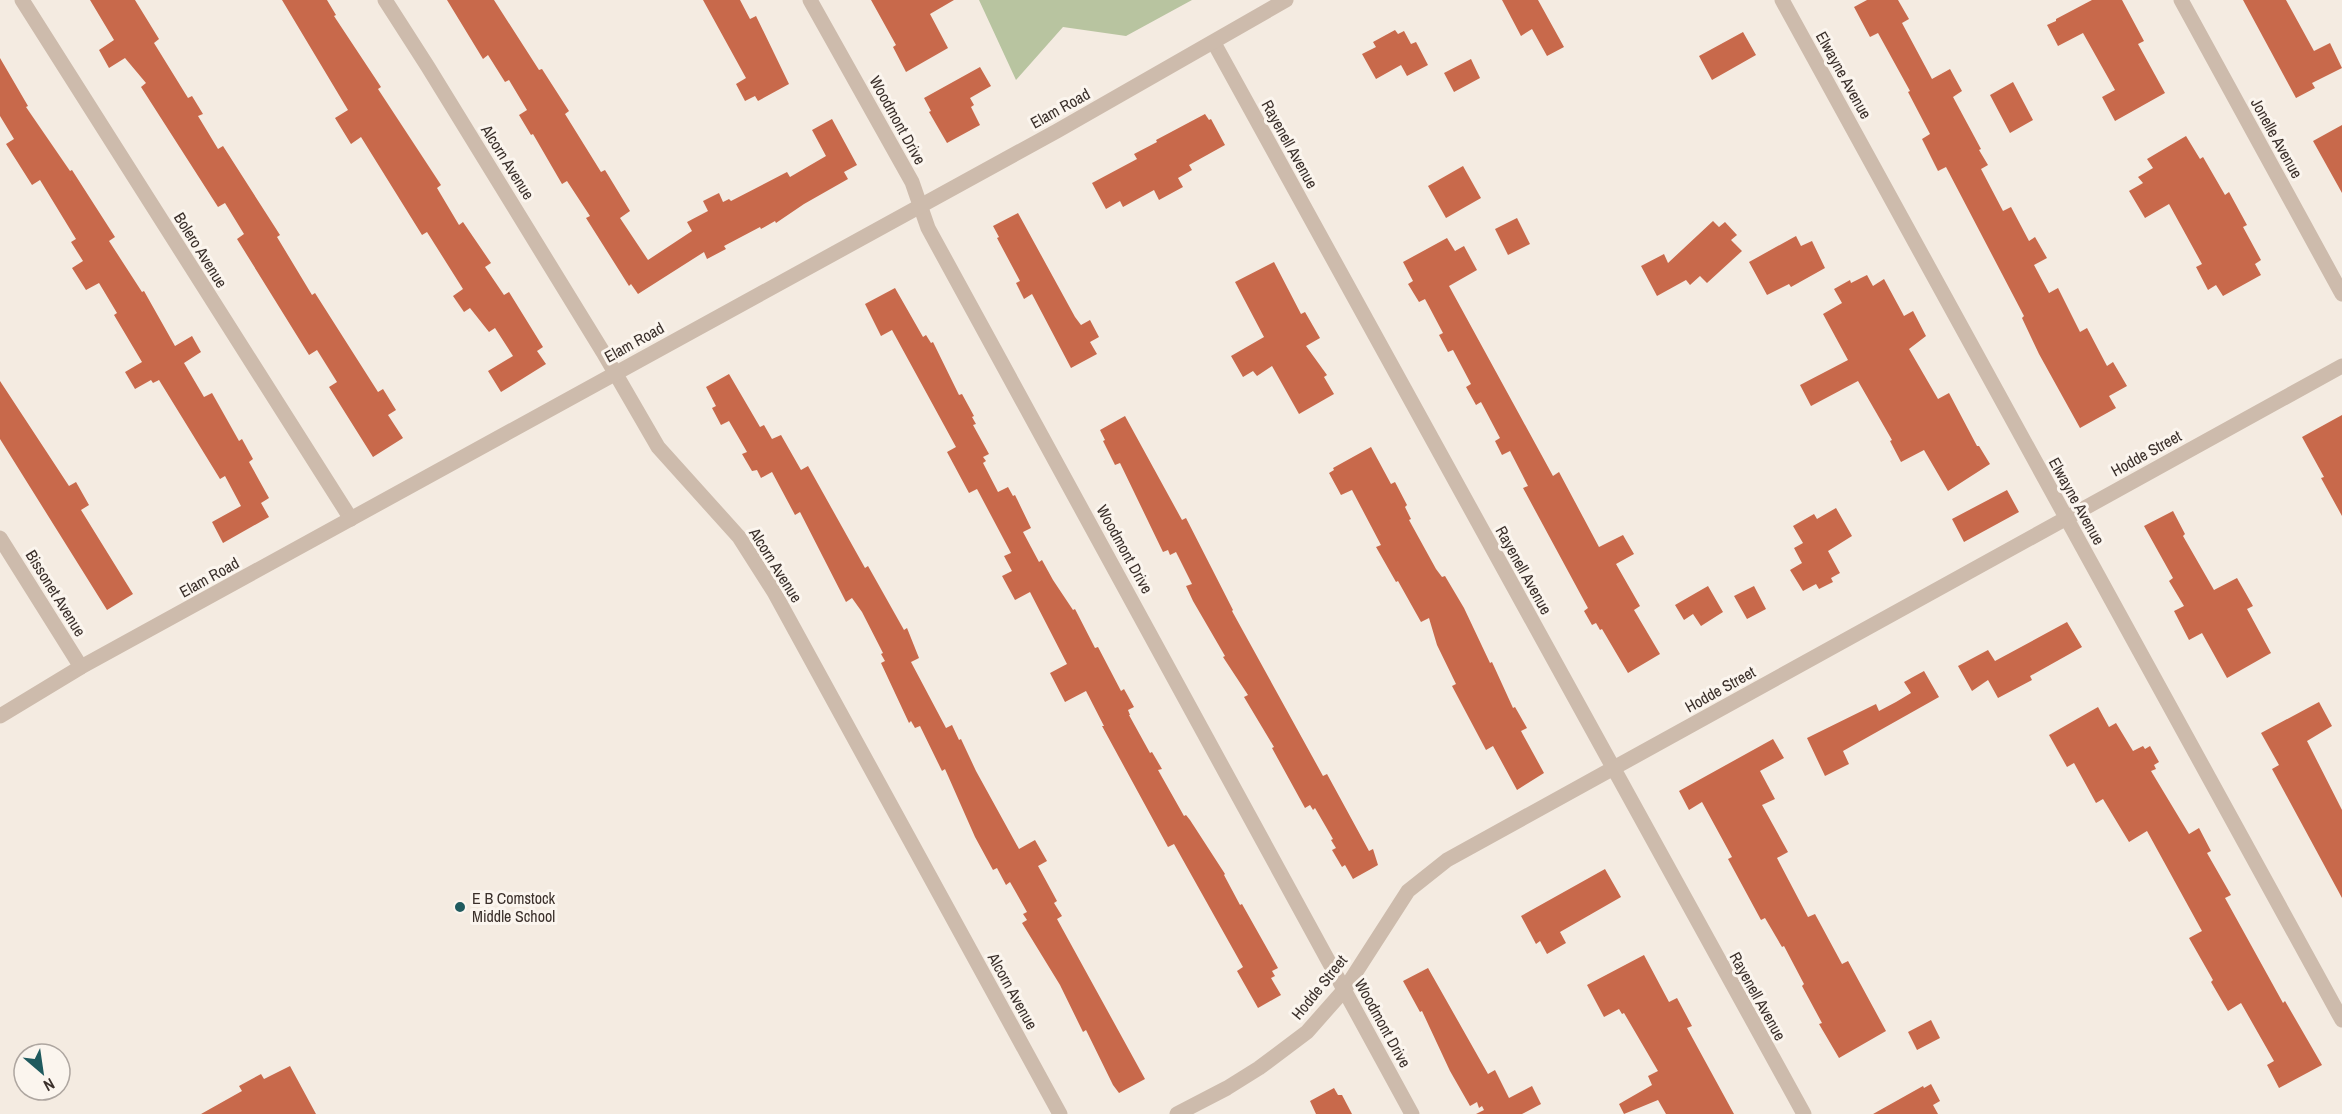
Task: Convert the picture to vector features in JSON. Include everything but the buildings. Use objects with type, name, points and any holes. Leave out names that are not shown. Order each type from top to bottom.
[{"type":"street","name":"Bolero Avenue","points":[[22,0],[351,519]]},
{"type":"street","name":"Alcorn Avenue","points":[[385,0],[435,77],[658,447],[739,537],[774,592],[1060,1114]]},
{"type":"street","name":"Woodmont Drive","points":[[810,0],[912,182],[928,228],[1412,1114]]},
{"type":"street","name":"Elam Road","points":[[0,716],[81,667],[1214,43],[1286,0]]},
{"type":"street","name":"Elwayne Avenue","points":[[1782,0],[2342,1020]]},
{"type":"street","name":"Jonelle Avenue","points":[[2181,0],[2342,294]]},
{"type":"street","name":"Rayenell Avenue","points":[[1214,43],[1803,1114]]},
{"type":"street","name":"Hodde Street","points":[[1177,1114],[1227,1088],[1308,1032],[1345,989],[1408,891],[1447,860],[2342,366]]},
{"type":"street","name":"Bissonet Avenue","points":[[0,538],[81,667]]},
{"type":"green space","points":[[979,0],[1192,0],[1126,36],[1063,27],[1016,80]]},
{"type":"place","name":"E B Comstock Middle School","points":[[460,907]]}]
